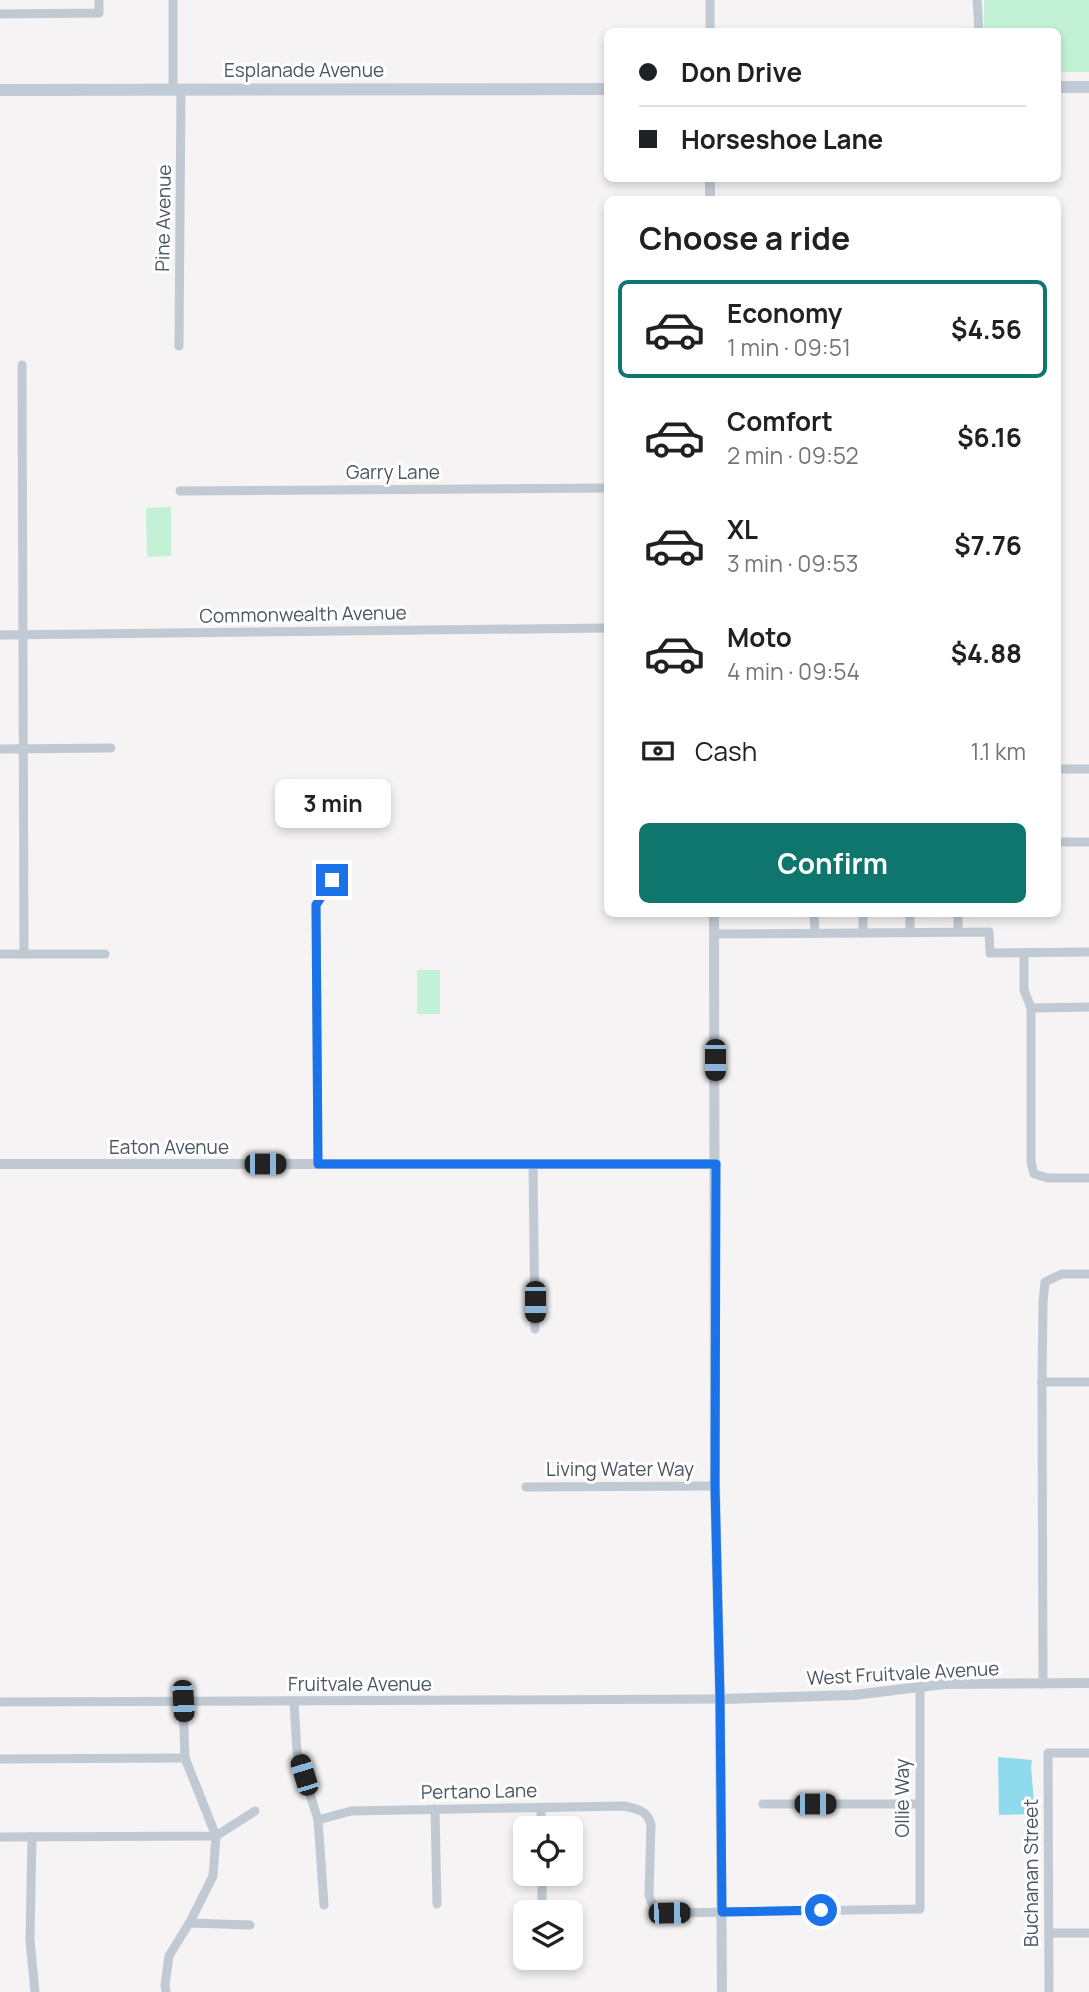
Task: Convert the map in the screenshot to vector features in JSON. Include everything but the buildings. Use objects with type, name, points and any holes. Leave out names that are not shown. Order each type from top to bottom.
[{"type":"main road","points":[[1061,87],[1089,87]]},
{"type":"main road","name":"Esplanade Avenue","points":[[0,90],[604,89]]},
{"type":"street","points":[[0,14],[99,13],[99,0]]},
{"type":"street","name":"Pine Avenue","points":[[173,0],[177,90],[179,346]]},
{"type":"street","points":[[710,0],[710,28]]},
{"type":"street","points":[[977,0],[979,28]]},
{"type":"street","points":[[22,365],[24,954]]},
{"type":"street","name":"Garry Lane","points":[[180,491],[604,488]]},
{"type":"street","name":"Commonwealth Avenue","points":[[0,635],[604,628]]},
{"type":"street","points":[[0,749],[111,748]]},
{"type":"street","points":[[1061,769],[1089,769]]},
{"type":"street","points":[[1061,842],[1089,842]]},
{"type":"street","points":[[318,1164],[316,905],[332,880]]},
{"type":"street","points":[[714,917],[715,1486],[722,1992]]},
{"type":"street","points":[[814,917],[815,933]]},
{"type":"street","points":[[863,917],[863,933]]},
{"type":"street","points":[[910,917],[910,932]]},
{"type":"street","points":[[958,917],[958,932]]},
{"type":"street","points":[[714,934],[989,932],[990,953],[1089,952]]},
{"type":"street","points":[[1024,953],[1024,990],[1031,1008],[1031,1163],[1034,1174],[1048,1178],[1089,1178]]},
{"type":"street","points":[[0,954],[105,954]]},
{"type":"street","points":[[1031,1008],[1089,1007]]},
{"type":"street","name":"Eaton Avenue","points":[[0,1164],[716,1164]]},
{"type":"street","points":[[533,1164],[535,1329]]},
{"type":"street","points":[[1043,1684],[1042,1382],[1045,1282],[1062,1274],[1089,1274]]},
{"type":"street","points":[[1042,1382],[1089,1382]]},
{"type":"street","name":"Living Water Way","points":[[526,1487],[715,1486]]},
{"type":"street","name":"West Fruitvale Avenue","points":[[720,1699],[854,1695],[944,1684],[1089,1683]]},
{"type":"street","name":"Ollie Way","points":[[722,1912],[920,1909],[920,1686]]},
{"type":"street","name":"Fruitvale Avenue","points":[[0,1702],[720,1699]]},
{"type":"street","points":[[166,1992],[169,1956],[190,1923],[213,1876],[216,1836],[185,1758],[183,1701]]},
{"type":"street","points":[[295,1702],[297,1752],[318,1820],[324,1905]]},
{"type":"street","name":"Buchanan Street","points":[[1049,1992],[1048,1753],[1089,1753]]},
{"type":"street","points":[[0,1759],[185,1758]]},
{"type":"street","points":[[762,1804],[919,1804]]},
{"type":"street","name":"Pertano Lane","points":[[318,1820],[351,1811],[624,1806],[641,1810],[649,1816],[651,1905],[658,1911],[669,1913],[722,1912]]},
{"type":"street","points":[[541,1808],[541,1816]]},
{"type":"street","points":[[435,1810],[437,1904]]},
{"type":"street","points":[[0,1837],[216,1836],[255,1811]]},
{"type":"street","points":[[32,1837],[30,1940],[35,1992]]},
{"type":"street","points":[[190,1923],[250,1925]]},
{"type":"street","points":[[1049,1933],[1089,1933]]},
{"type":"green space","points":[[984,0],[1089,0],[1089,72],[1061,72],[1061,28],[984,28]]},
{"type":"green space","points":[[171,507],[171,556],[147,557],[146,508]]},
{"type":"green space","points":[[417,970],[440,970],[440,1014],[417,1014]]},
{"type":"water","points":[[998,1757],[1032,1760],[1035,1814],[999,1815]]},
{"type":"route","points":[[332,880],[316,905],[318,1164],[716,1164],[715,1486],[722,1912],[821,1910]]}]
